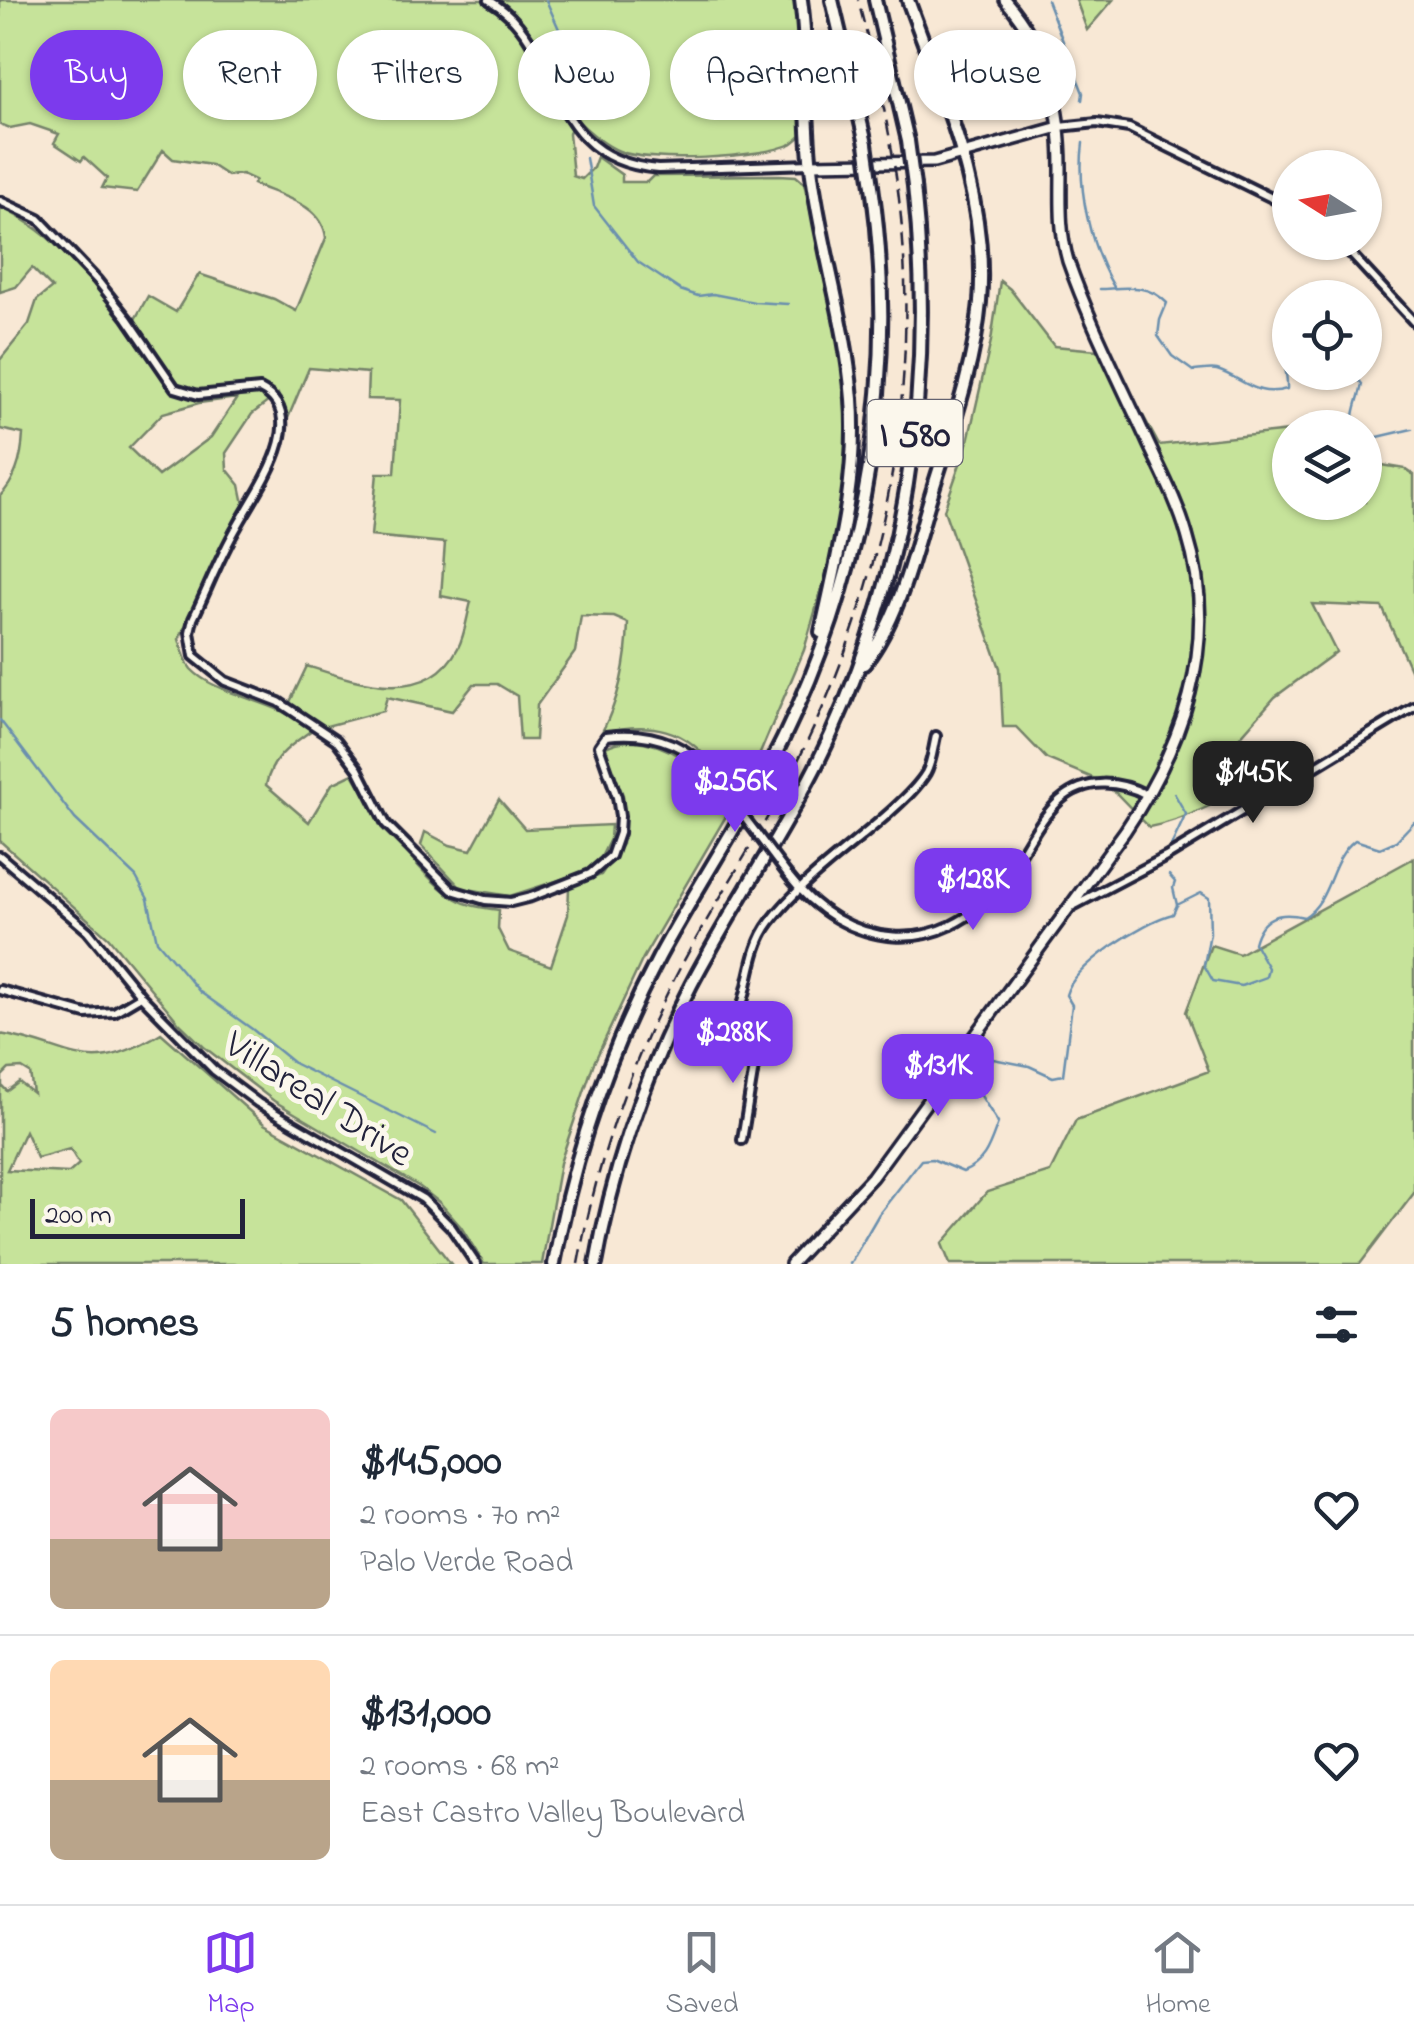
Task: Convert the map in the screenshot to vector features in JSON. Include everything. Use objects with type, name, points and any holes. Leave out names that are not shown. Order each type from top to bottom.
[{"type":"highway","points":[[801,0],[808,52],[810,164],[848,370],[853,430],[848,509],[813,671]]},
{"type":"highway","name":"I 580","points":[[554,1264],[579,1154],[626,1024],[668,941],[760,782],[813,671],[851,553],[874,433],[881,310],[866,144],[832,0]]},
{"type":"highway","name":"I 580","points":[[596,1264],[620,1164],[662,1045],[705,960],[799,798],[858,672],[894,550],[916,424],[922,316],[908,141],[875,0]]},
{"type":"highway","points":[[858,672],[879,645],[902,585],[972,352],[979,312],[981,262],[976,210],[962,154],[908,0]]},
{"type":"main road","points":[[791,1264],[872,1177],[1070,908],[1148,796],[1174,747],[1193,691],[1199,603],[1187,534],[1066,254],[1060,222],[1059,128],[1052,87],[1028,30],[1005,0]]},
{"type":"main road","points":[[810,164],[918,163],[1059,128]]},
{"type":"street","points":[[489,0],[519,25],[578,130],[613,158],[658,169],[810,164]]},
{"type":"street","points":[[1059,128],[1097,123],[1129,128],[1272,198]]},
{"type":"street","points":[[0,201],[40,219],[97,280],[174,388],[198,395],[260,388],[276,402],[282,426],[279,450],[193,619],[190,632],[194,656],[225,681],[279,702],[336,740],[358,770],[386,824],[452,890],[485,900],[511,902],[590,874],[606,863],[615,848],[620,816],[598,746],[606,736],[638,735],[667,740],[694,756],[800,891],[824,914],[858,931],[891,937],[926,934],[960,921],[988,899],[1051,811],[1074,791],[1095,784],[1115,784],[1148,796]]},
{"type":"street","points":[[1357,260],[1414,322]]},
{"type":"street","points":[[1070,908],[1166,857],[1414,707]]},
{"type":"street","points":[[710,1051],[732,1029],[744,1002],[758,942],[772,920],[917,785],[930,762],[936,736]]},
{"type":"street","name":"Villareal Drive","points":[[0,856],[88,931],[141,996],[214,1070],[258,1103],[423,1199],[451,1227],[476,1264]]},
{"type":"street","points":[[0,990],[86,1014],[114,1012],[141,996]]},
{"type":"street","points":[[732,1029],[751,1048],[756,1061],[742,1140]]},
{"type":"green space","points":[[0,0],[794,0],[797,30],[670,30],[670,120],[803,120],[803,134],[791,144],[731,156],[634,155],[613,148],[577,120],[650,120],[650,30],[518,30],[518,120],[574,120],[569,133],[573,176],[582,179],[597,157],[622,175],[622,182],[647,182],[653,176],[780,175],[796,176],[804,183],[833,311],[848,401],[848,467],[838,532],[804,650],[753,770],[643,958],[593,1065],[560,1163],[542,1264],[484,1264],[461,1227],[420,1187],[274,1101],[204,1047],[179,1023],[108,937],[0,841],[0,496],[17,467],[23,434],[0,429],[0,360],[29,324],[37,300],[52,288],[32,268],[16,287],[0,292],[0,207],[54,243],[119,312],[134,321],[148,296],[176,312],[199,274],[274,299],[296,311],[326,238],[323,226],[309,209],[253,184],[255,180],[242,174],[228,176],[211,165],[173,159],[163,150],[137,192],[102,188],[107,178],[84,157],[81,161],[54,143],[59,134],[30,124],[10,128],[0,124]],"holes":[[[309,368],[368,373],[367,399],[400,400],[395,473],[377,473],[371,536],[445,543],[441,596],[471,602],[458,648],[445,667],[428,678],[409,684],[367,683],[307,666],[289,704],[323,727],[383,711],[387,697],[452,711],[474,684],[497,684],[517,696],[520,740],[535,740],[537,705],[575,652],[581,616],[614,617],[628,623],[626,652],[618,692],[602,732],[636,727],[666,731],[692,744],[715,769],[705,778],[672,752],[644,742],[630,741],[604,748],[623,795],[622,844],[601,875],[569,887],[568,915],[551,966],[509,951],[498,929],[499,910],[464,903],[430,879],[386,825],[353,774],[332,784],[309,822],[266,785],[277,760],[312,730],[282,711],[203,679],[185,659],[179,639],[244,504],[240,485],[227,469],[226,453],[252,414],[278,394],[286,423]],[[237,398],[211,437],[158,476],[129,448],[163,413]]]},
{"type":"green space","points":[[1076,0],[1113,0],[1087,30]]},
{"type":"green space","points":[[1000,281],[1054,346],[1108,351],[1159,445],[1272,433],[1272,520],[1382,520],[1382,465],[1405,469],[1414,475],[1414,678],[1382,607],[1312,604],[1336,652],[1275,697],[1239,738],[1258,769],[1238,789],[1209,806],[1149,827],[1098,780],[1047,759],[1016,727],[1003,727],[1000,668],[944,510],[968,441]]},
{"type":"green space","points":[[499,799],[525,829],[611,825],[610,839],[598,863],[587,871],[510,896],[461,888],[421,845],[425,832],[471,850]]},
{"type":"green space","points":[[1414,858],[1414,1193],[1360,1264],[950,1264],[942,1244],[987,1192],[1050,1172],[1076,1120],[1209,1071],[1186,1012],[1211,945],[1239,954]]},
{"type":"green space","points":[[161,1033],[264,1124],[401,1200],[451,1264],[0,1264],[0,1034],[80,1056],[114,1055]],"holes":[[[22,1068],[30,1073],[33,1093],[19,1082],[7,1091],[2,1086],[2,1076],[9,1069]],[[25,1131],[37,1158],[70,1149],[79,1164],[69,1173],[7,1170]]]},
{"type":"waterway","points":[[546,0],[559,30]]},
{"type":"waterway","points":[[1047,0],[1083,93],[1082,100]]},
{"type":"waterway","points":[[1083,143],[1087,217],[1098,254],[1114,287]]},
{"type":"waterway","points":[[586,158],[594,206],[638,262],[680,290],[698,296],[713,294],[788,304]]},
{"type":"waterway","points":[[1100,289],[1136,288],[1152,292],[1167,303],[1158,336],[1172,356],[1193,371],[1217,370],[1258,389],[1282,390]]},
{"type":"waterway","points":[[1355,410],[1360,390]]},
{"type":"waterway","points":[[1382,436],[1412,429]]},
{"type":"waterway","points":[[0,720],[75,819],[136,877],[148,899],[157,941],[200,992],[295,1064],[436,1134]]},
{"type":"waterway","points":[[1171,846],[1186,814],[1174,793]]},
{"type":"waterway","points":[[850,1264],[879,1214],[921,1160],[932,1159],[963,1172],[982,1158],[998,1123],[978,1091],[981,1069],[993,1059],[1029,1066],[1053,1077],[1063,1075],[1072,1005],[1066,995],[1071,983],[1095,958],[1128,935],[1173,914],[1177,905],[1201,893],[1209,898],[1210,933],[1204,965],[1213,981],[1241,986],[1266,977],[1268,968],[1254,943],[1266,921],[1279,915],[1304,917],[1313,910],[1340,858],[1355,840],[1380,848],[1396,841],[1414,822]]},
{"type":"waterway","points":[[1169,875],[1175,882],[1177,905]]},
{"type":"railway","points":[[578,1264],[595,1187],[632,1074],[681,966],[777,800],[822,709],[850,639],[888,496],[905,348],[905,274],[892,149],[858,0]]}]
